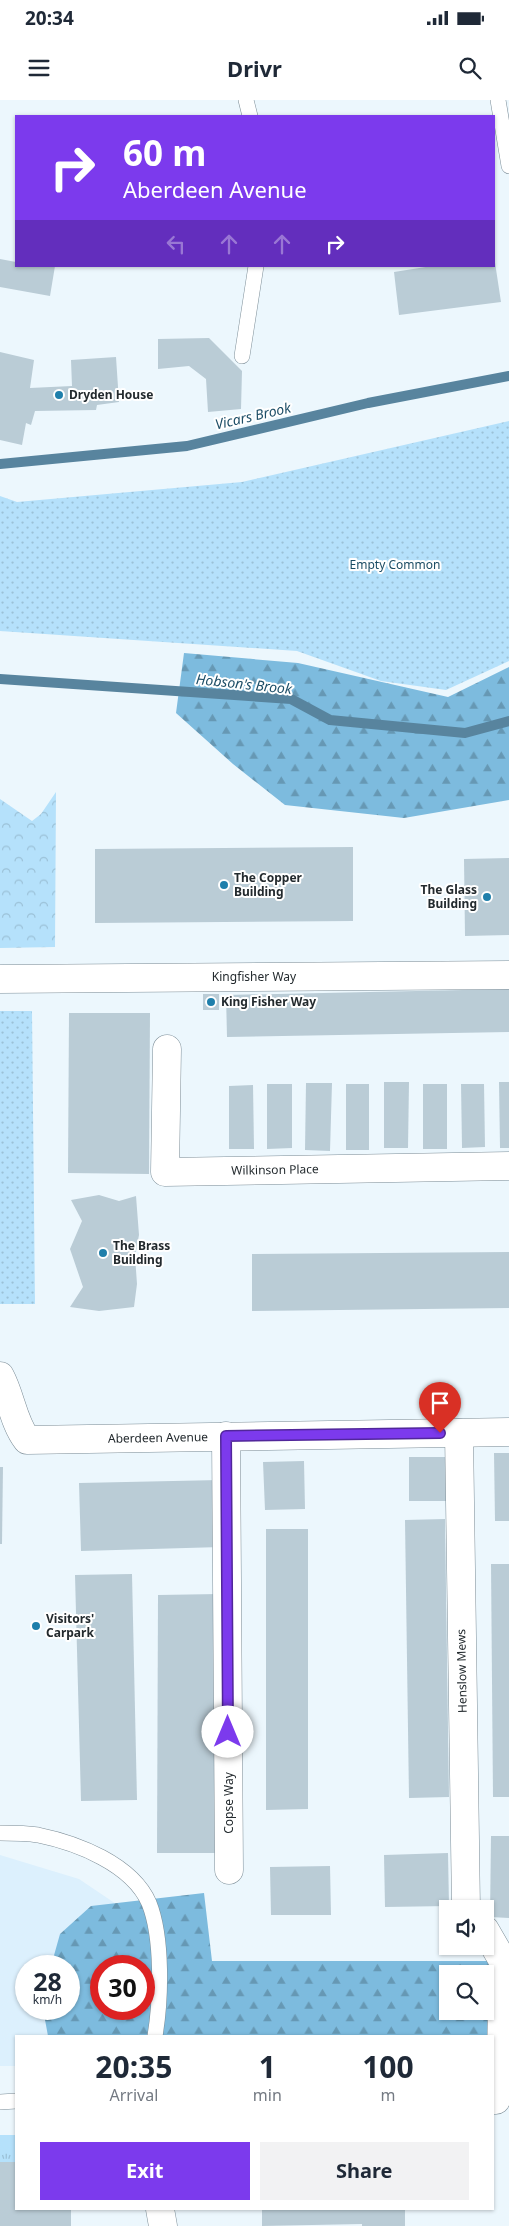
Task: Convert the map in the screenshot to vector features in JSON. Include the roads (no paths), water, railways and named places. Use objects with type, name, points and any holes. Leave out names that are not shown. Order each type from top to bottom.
[{"type":"street","name":"Kingfisher Way","points":[[0,980],[509,975]]},
{"type":"street","name":"Wilkinson Place","points":[[167,1049],[165,1172],[509,1166]]},
{"type":"street","name":"Aberdeen Avenue","points":[[0,1376],[27,1440],[509,1432]]},
{"type":"street","name":"Henslow Mews","points":[[459,1433],[466,1900]]},
{"type":"street","name":"Copse Way","points":[[226,1436],[229,1870]]},
{"type":"street","points":[[494,1929],[509,1928]]},
{"type":"street","points":[[494,1945],[503,1961],[499,2100]]},
{"type":"street","points":[[160,2210],[163,2226]]},
{"type":"lane","points":[[246,100],[250,115]]},
{"type":"lane","points":[[498,100],[509,166]]},
{"type":"lane","points":[[242,356],[256,267]]},
{"type":"lane","points":[[0,1833],[38,1835],[85,1850],[113,1864],[132,1878],[149,1903],[158,1940],[160,2007],[155,2035]]},
{"type":"lane","points":[[0,2102],[15,2101]]},
{"type":"waterway","name":"Vicars Brook","points":[[0,464],[187,446],[368,403],[509,376]]},
{"type":"waterway","name":"Hobson's Brook","points":[[0,679],[291,699],[330,720],[465,733],[509,721]]},
{"type":"place","name":"Dryden House","points":[[59,395]]},
{"type":"place","name":"The Copper Building","points":[[224,885]]},
{"type":"place","name":"The Glass Building","points":[[487,897]]},
{"type":"place","name":"King Fisher Way","points":[[211,1002]]},
{"type":"place","name":"The Brass Building","points":[[103,1253]]},
{"type":"place","name":"Visitors' Carpark","points":[[36,1626]]},
{"type":"park label","name":"Empty Common","points":[[395,565]]}]
